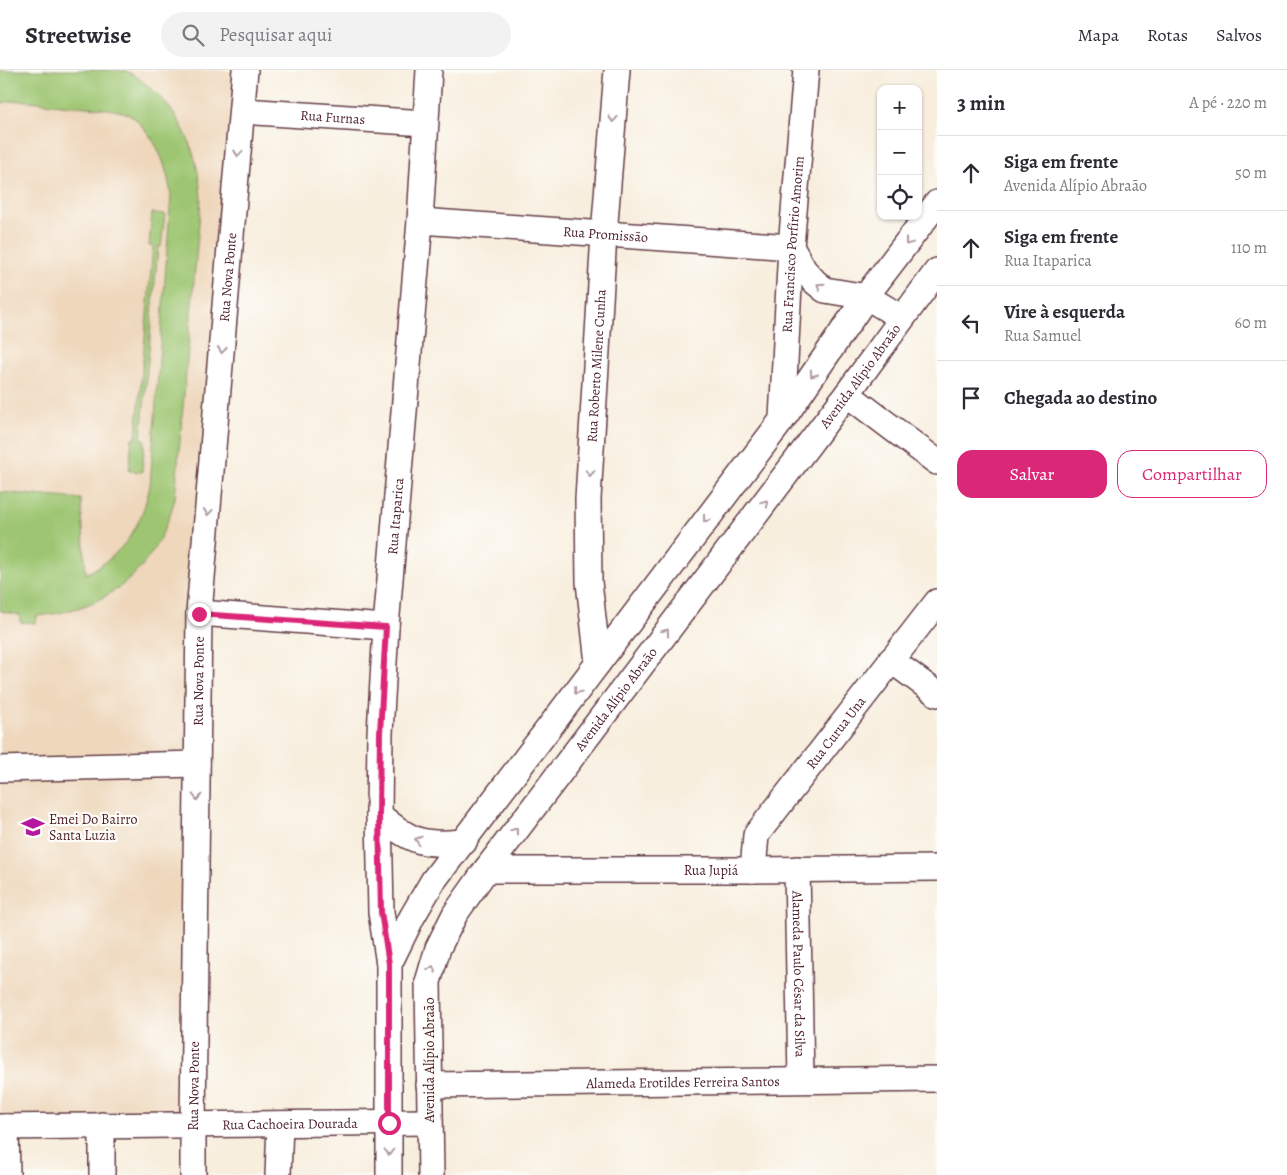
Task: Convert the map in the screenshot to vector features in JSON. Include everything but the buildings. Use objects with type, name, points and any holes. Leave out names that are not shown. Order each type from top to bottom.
[{"type":"street","name":"Rua Nova Ponte","points":[[193,1175],[192,1123],[199,614],[245,70]]},
{"type":"street","name":"Rua Itaparica","points":[[389,964],[381,912],[380,733],[386,627],[420,222],[429,70]]},
{"type":"street","name":"Rua Roberto Milene Cunha","points":[[598,663],[589,582],[588,525],[604,235],[617,70]]},
{"type":"street","name":"Rua Francisco Porfírio Amorim","points":[[782,420],[791,247],[806,70]]},
{"type":"street","name":"Rua Furnas","points":[[242,111],[425,123]]},
{"type":"street","points":[[389,1175],[389,964],[412,917],[433,882],[782,420],[867,296],[937,203]]},
{"type":"street","name":"Rua Promissão","points":[[420,222],[791,247]]},
{"type":"street","points":[[791,247],[804,270],[826,290],[867,296],[902,318]]},
{"type":"street","name":"Avenida Alípio Abraão","points":[[430,1175],[428,982],[438,948],[455,914],[486,870],[847,394],[937,271]]},
{"type":"street","points":[[847,394],[937,462]]},
{"type":"street","name":"Rua Curua Una","points":[[753,870],[756,835],[937,602]]},
{"type":"street","points":[[199,614],[386,627]]},
{"type":"street","points":[[891,660],[937,694]]},
{"type":"street","points":[[0,769],[198,764]]},
{"type":"street","points":[[379,815],[396,829],[416,841],[439,845],[464,842]]},
{"type":"street","name":"Rua Jupiá","points":[[486,870],[937,868]]},
{"type":"street","name":"Alameda Paulo César da Silva","points":[[797,869],[801,1080]]},
{"type":"street","name":"Alameda Erotildes Ferreira Santos","points":[[429,1085],[937,1078]]},
{"type":"street","name":"Rua Cachoeira Dourada","points":[[3,1127],[192,1123],[429,1122]]},
{"type":"street","points":[[278,1175],[280,1124]]},
{"type":"street","points":[[102,1125],[102,1175]]},
{"type":"street","points":[[3,1127],[7,1175]]},
{"type":"shaded area","points":[[0,70],[240,70],[199,613],[193,1123],[0,1127]]},
{"type":"green space","points":[[0,70],[115,70],[126,71],[135,76],[161,97],[180,123],[193,152],[200,184],[201,200],[175,498],[167,523],[143,565],[127,581],[109,594],[88,605],[64,612],[37,616],[36,623],[20,622],[20,615],[0,611],[0,492],[81,499],[86,574],[111,558],[121,548],[136,527],[150,486],[171,195],[167,175],[157,147],[132,116],[123,112],[106,109],[30,101],[14,101],[0,104]]},
{"type":"green space","points":[[152,213],[165,214],[161,247],[158,247],[141,439],[145,439],[142,472],[129,471],[132,438],[136,438],[153,246],[149,246]]},
{"type":"place","name":"Emei Do Bairro Santa Luzia","points":[[33,827]]},
{"type":"route","points":[[199,614],[386,627],[380,733],[379,815],[381,912],[389,964],[389,1123]]}]
